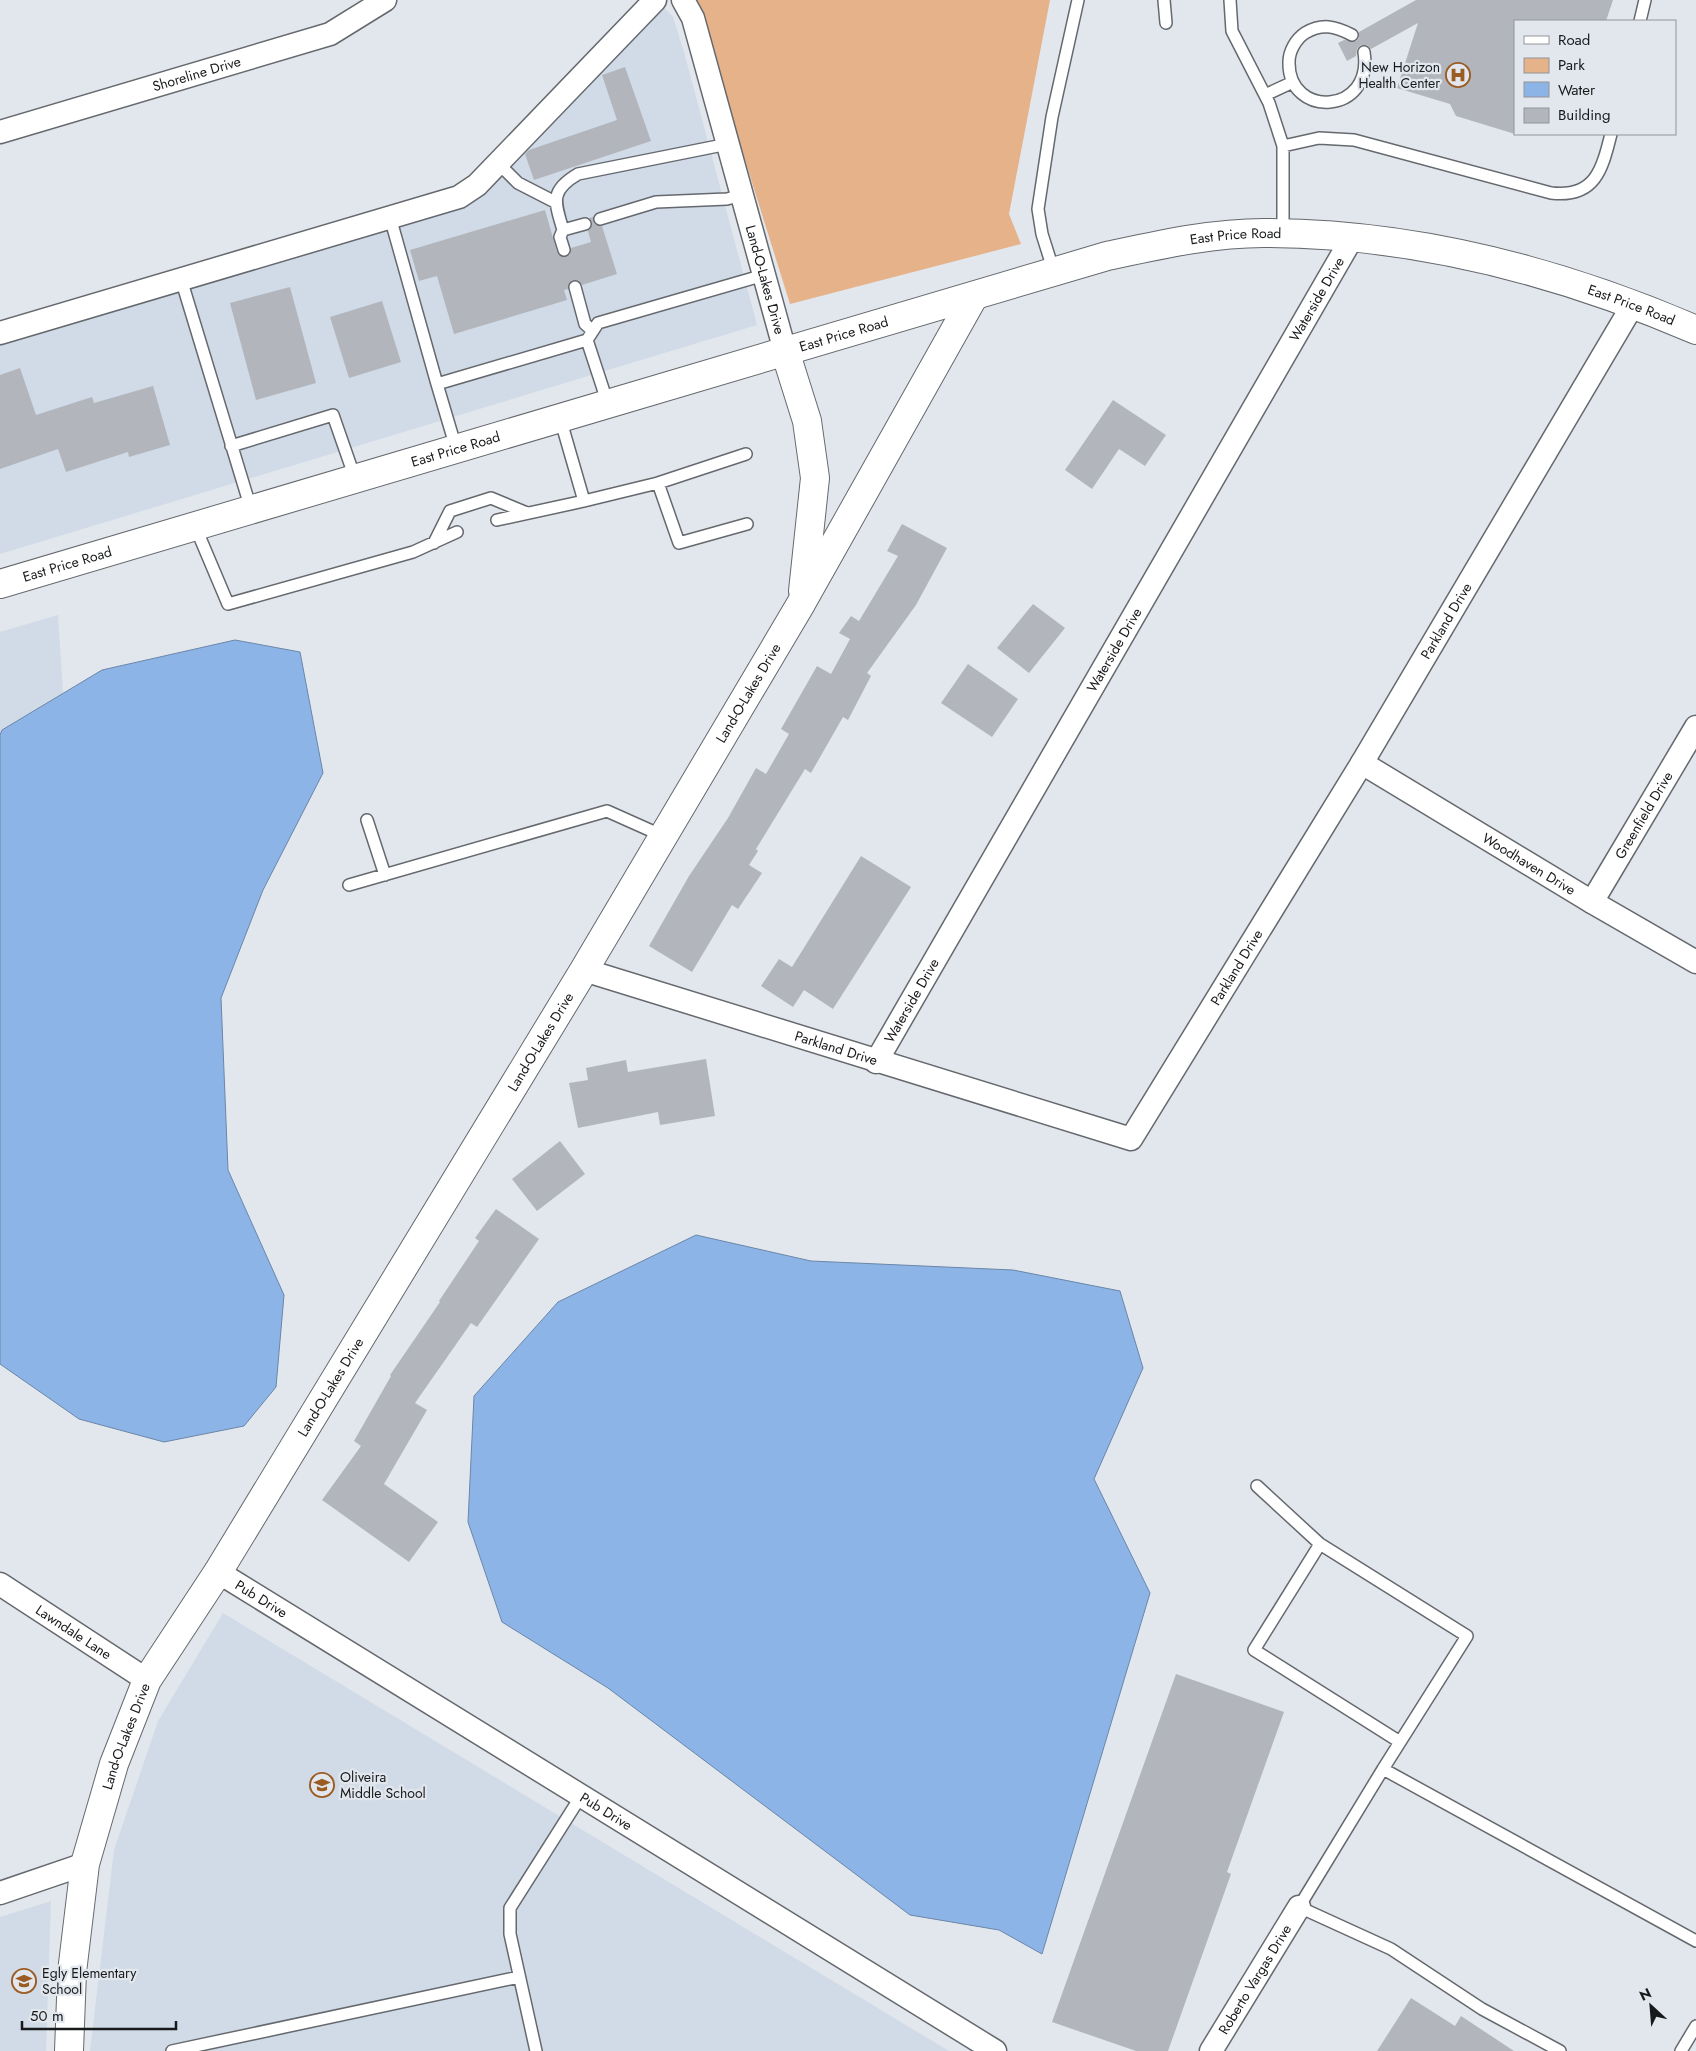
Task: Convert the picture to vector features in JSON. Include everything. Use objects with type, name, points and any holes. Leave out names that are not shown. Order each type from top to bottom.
[{"type":"street","name":"Shoreline Drive","points":[[0,132],[330,34],[385,0]]},
{"type":"street","points":[[0,333],[459,196],[477,185],[655,0]]},
{"type":"street","name":"Land-O-Lakes Drive","points":[[69,2051],[72,1972],[85,1864],[114,1764],[147,1680],[218,1572],[584,970],[802,602],[815,478],[807,421],[785,351],[693,18],[683,0]]},
{"type":"street","name":"East Price Road","points":[[0,584],[1107,256],[1196,238],[1263,233],[1352,238],[1457,251],[1531,270],[1634,304],[1696,330]]},
{"type":"street","name":"Waterside Drive","points":[[876,1062],[1352,238]]},
{"type":"street","points":[[802,602],[974,296]]},
{"type":"street","name":"Parkland Drive","points":[[584,970],[876,1062],[1131,1139],[1362,763],[1634,304]]},
{"type":"street","name":"Greenfield Drive","points":[[1592,902],[1696,726]]},
{"type":"street","name":"Woodhaven Drive","points":[[1362,763],[1592,902],[1696,962]]},
{"type":"street","name":"Pub Drive","points":[[218,1572],[996,2051]]},
{"type":"street","name":"Lawndale Lane","points":[[0,1584],[147,1680]]},
{"type":"street","points":[[0,1893],[85,1864]]},
{"type":"street","name":"Roberto Vargas Drive","points":[[1211,2051],[1299,1907]]},
{"type":"lane","points":[[1054,272],[1042,234],[1038,209],[1052,117],[1078,0]]},
{"type":"lane","points":[[1164,0],[1166,23]]},
{"type":"lane","points":[[1230,0],[1232,31],[1269,103],[1282,146],[1283,234]]},
{"type":"lane","points":[[1640,20],[1645,0]]},
{"type":"lane","points":[[1352,35],[1338,27],[1325,26],[1313,29],[1302,36],[1294,46],[1289,57],[1289,70],[1293,82],[1300,92],[1311,99],[1323,103],[1336,102],[1352,93],[1363,78],[1366,65],[1364,52]]},
{"type":"lane","points":[[1265,95],[1293,82]]},
{"type":"lane","points":[[1282,146],[1319,138],[1354,140],[1551,193],[1569,195],[1591,185],[1603,164],[1611,135]]},
{"type":"lane","points":[[564,250],[560,237],[563,230],[555,202],[557,191],[578,174],[728,144]]},
{"type":"lane","points":[[498,163],[518,183],[555,202]]},
{"type":"lane","points":[[600,219],[656,202],[727,199],[742,195]]},
{"type":"lane","points":[[390,217],[456,448]]},
{"type":"lane","points":[[563,230],[586,224]]},
{"type":"lane","points":[[437,384],[590,335],[598,323],[764,276]]},
{"type":"lane","points":[[181,279],[251,510]]},
{"type":"lane","points":[[575,287],[608,404]]},
{"type":"lane","points":[[231,446],[333,415],[355,478]]},
{"type":"lane","points":[[560,418],[584,501]]},
{"type":"lane","points":[[497,520],[658,483],[746,454]]},
{"type":"lane","points":[[658,483],[680,543],[747,524]]},
{"type":"lane","points":[[434,543],[450,511],[483,500],[492,498],[527,513]]},
{"type":"lane","points":[[195,526],[228,604],[413,552],[457,532]]},
{"type":"lane","points":[[349,885],[607,811],[663,836]]},
{"type":"lane","points":[[367,820],[385,875]]},
{"type":"lane","points":[[1257,1486],[1320,1544],[1467,1636],[1299,1907],[1391,1950],[1482,2009],[1560,2051]]},
{"type":"lane","points":[[1320,1544],[1254,1650],[1400,1742]]},
{"type":"lane","points":[[1383,1769],[1696,1941]]},
{"type":"lane","points":[[536,2051],[510,1934],[510,1908],[581,1796]]},
{"type":"lane","points":[[172,2051],[519,1977]]},
{"type":"lane","points":[[1680,2051],[1696,2026]]},
{"type":"shaded area","points":[[657,0],[673,17],[684,52],[757,325],[0,554],[0,320],[469,187]]},
{"type":"shaded area","points":[[58,615],[63,693],[2,730],[0,735],[0,632]]},
{"type":"shaded area","name":"Oliveira Middle School","points":[[223,1613],[949,2051],[90,2051],[114,1850],[158,1721]]},
{"type":"shaded area","name":"Egly Elementary School","points":[[51,1901],[46,2051],[0,2051],[0,1917]]},
{"type":"green space","points":[[695,0],[1050,0],[1009,214],[1021,244],[790,304]]},
{"type":"water","points":[[235,640],[300,652],[323,773],[263,890],[221,998],[228,1170],[284,1295],[276,1387],[244,1426],[164,1442],[79,1419],[0,1364],[0,735],[2,730],[102,670]]},
{"type":"water","points":[[696,1235],[811,1261],[1013,1270],[1120,1291],[1143,1368],[1094,1479],[1150,1593],[1042,1954],[999,1930],[910,1915],[608,1688],[502,1622],[468,1522],[474,1396],[558,1302]]},
{"type":"building","name":"New Horizon Health Center","points":[[1416,0],[1613,0],[1606,20],[1514,20],[1514,134],[1456,116],[1450,104],[1397,88],[1418,23],[1371,49],[1367,45],[1361,45],[1357,49],[1356,56],[1347,61],[1338,43],[1344,40],[1356,41],[1359,38],[1359,32]]},
{"type":"building","points":[[625,67],[651,141],[534,180],[525,154],[529,150],[617,120],[602,75]]},
{"type":"building","points":[[545,210],[557,252],[563,257],[570,255],[571,248],[591,242],[588,231],[592,225],[589,218],[593,217],[595,224],[602,226],[617,274],[582,285],[577,280],[573,280],[568,285],[568,289],[564,290],[567,300],[454,334],[437,276],[419,281],[410,250]]},
{"type":"building","points":[[290,287],[316,383],[256,400],[230,303]]},
{"type":"building","points":[[382,301],[401,362],[349,378],[330,317]]},
{"type":"building","points":[[20,368],[36,415],[92,397],[94,403],[153,386],[170,445],[129,457],[128,452],[66,472],[58,449],[0,469],[0,375]]},
{"type":"building","points":[[1113,400],[1166,435],[1145,466],[1119,449],[1092,489],[1065,470]]},
{"type":"building","points":[[902,524],[947,548],[916,605],[867,673],[871,676],[848,720],[843,717],[811,773],[805,769],[756,849],[758,851],[749,865],[762,873],[738,909],[732,905],[692,972],[649,946],[689,876],[728,818],[756,768],[766,774],[789,734],[781,729],[817,666],[831,674],[850,639],[839,633],[851,616],[859,621],[898,556],[887,551]]},
{"type":"building","points":[[1033,604],[1065,628],[1029,673],[997,648]]},
{"type":"building","points":[[968,664],[1018,699],[992,737],[941,703]]},
{"type":"building","points":[[861,856],[911,887],[833,1009],[804,990],[793,1007],[761,986],[779,959],[792,967]]},
{"type":"building","points":[[706,1059],[715,1116],[660,1125],[658,1112],[578,1128],[569,1083],[588,1080],[586,1068],[626,1060],[628,1072]]},
{"type":"building","points":[[560,1141],[585,1174],[537,1211],[512,1179]]},
{"type":"building","points":[[496,1209],[539,1239],[477,1327],[471,1323],[415,1403],[427,1410],[384,1484],[438,1522],[409,1562],[322,1500],[361,1446],[354,1441],[390,1375],[479,1241],[475,1238]]},
{"type":"building","points":[[1176,1674],[1284,1712],[1227,1872],[1231,1874],[1168,2051],[1136,2051],[1052,2022]]},
{"type":"building","points":[[1411,1998],[1455,2026],[1461,2016],[1514,2051],[1377,2051]]},
{"type":"place","name":"New Horizon Health Center","points":[[1458,75]]},
{"type":"place","name":"Oliveira Middle School","points":[[322,1785]]},
{"type":"place","name":"Egly Elementary School","points":[[24,1981]]}]
